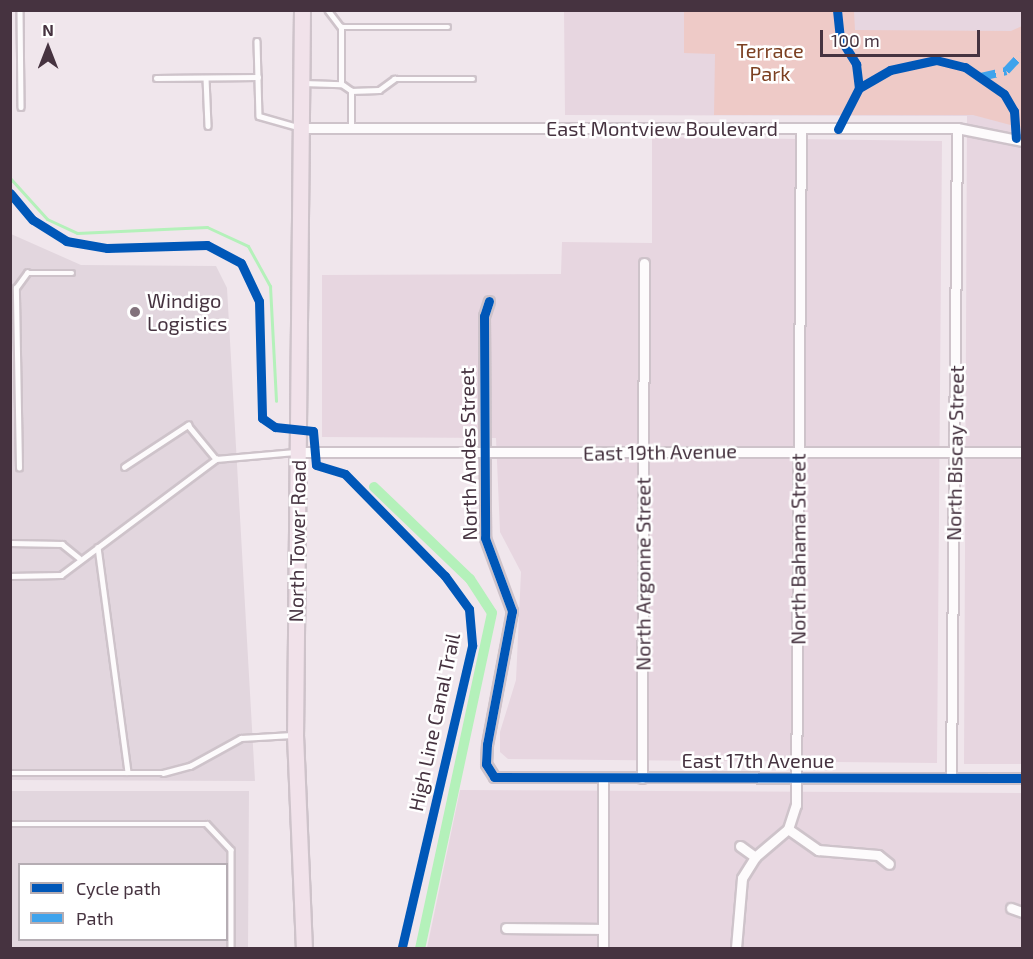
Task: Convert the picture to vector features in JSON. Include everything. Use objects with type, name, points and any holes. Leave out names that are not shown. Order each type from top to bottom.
[{"type":"main road","name":"North Tower Road","points":[[295,948],[298,891],[295,735],[302,10]]},
{"type":"main road","name":"North Tower Road","points":[[298,891],[304,948]]},
{"type":"street","name":"East Montview Boulevard","points":[[300,128],[957,128],[1023,141]]},
{"type":"street","name":"North Bahama Street","points":[[788,829],[796,805],[801,128]]},
{"type":"street","name":"North Biscay Street","points":[[951,778],[957,452],[957,128]]},
{"type":"street","name":"North Argonne Street","points":[[642,778],[644,263]]},
{"type":"street","name":"North Andes Street","points":[[489,301],[484,454],[485,538],[512,611],[487,744],[486,764],[494,777]]},
{"type":"street","name":"East 19th Avenue","points":[[298,452],[484,454],[798,451],[1023,452]]},
{"type":"street","name":"East 17th Avenue","points":[[494,777],[1023,778]]},
{"type":"street","points":[[603,778],[603,948]]},
{"type":"street","points":[[736,948],[740,889],[755,858],[788,829],[818,850],[878,855],[890,864]]},
{"type":"street","points":[[740,846],[755,858]]},
{"type":"street","points":[[1011,909],[1023,912]]},
{"type":"street","points":[[506,928],[603,929]]},
{"type":"lane","points":[[20,10],[21,107]]},
{"type":"lane","points":[[328,10],[341,27],[341,84]]},
{"type":"lane","points":[[341,27],[448,27]]},
{"type":"lane","points":[[257,41],[258,116],[300,128]]},
{"type":"lane","points":[[156,78],[258,77]]},
{"type":"lane","points":[[206,78],[208,126]]},
{"type":"lane","points":[[301,83],[341,84],[351,92],[379,90],[394,79],[472,79]]},
{"type":"lane","points":[[351,92],[351,127]]},
{"type":"lane","points":[[19,468],[16,288],[27,273],[72,273]]},
{"type":"lane","points":[[124,467],[188,424],[216,459]]},
{"type":"lane","points":[[10,576],[61,575],[79,558],[98,547],[216,459],[298,452]]},
{"type":"lane","points":[[10,543],[62,544],[79,558]]},
{"type":"lane","points":[[98,547],[128,772]]},
{"type":"lane","points":[[10,773],[175,771],[241,738],[295,735]]},
{"type":"lane","points":[[10,824],[207,824],[231,850],[231,948]]},
{"type":"shaded area","points":[[564,11],[1022,11],[1022,764],[964,764],[967,116],[565,115]]},
{"type":"shaded area","points":[[652,137],[942,141],[937,763],[508,759],[500,752],[500,732],[516,680],[521,572],[500,532],[496,438],[322,437],[322,275],[561,274],[562,242],[652,243]]},
{"type":"shaded area","points":[[11,234],[81,265],[216,266],[227,288],[255,781],[11,780]]},
{"type":"shaded area","points":[[460,790],[1022,793],[1022,948],[427,948]]},
{"type":"shaded area","points":[[10,791],[249,791],[248,948],[11,948]]},
{"type":"green space","name":"Terrace Park","points":[[684,11],[854,11],[855,30],[1011,31],[1022,26],[1022,128],[973,115],[714,115],[715,54],[684,53]]},
{"type":"waterway","points":[[10,178],[47,219],[77,233],[207,227],[248,246],[270,286],[276,401]]},
{"type":"waterway","points":[[374,487],[470,579],[492,613],[420,948]]},
{"type":"marked path","points":[[981,77],[1006,71],[1022,54]]},
{"type":"cycle path","points":[[837,10],[840,38],[856,64],[859,88]]},
{"type":"cycle path","points":[[838,129],[859,88],[890,70],[936,60],[965,67],[1004,94],[1014,111],[1016,138]]},
{"type":"cycle path","name":"High Line Canal Trail","points":[[10,193],[33,220],[66,241],[107,248],[207,245],[241,263],[259,301],[262,418],[275,427],[313,431],[316,465],[345,474],[445,576],[469,609],[472,646],[402,948]]},
{"type":"cycle path","points":[[489,301],[484,316],[485,538],[512,611],[487,744],[486,764],[494,777],[1022,778]]},
{"type":"place","name":"Windigo Logistics","points":[[135,312]]}]
